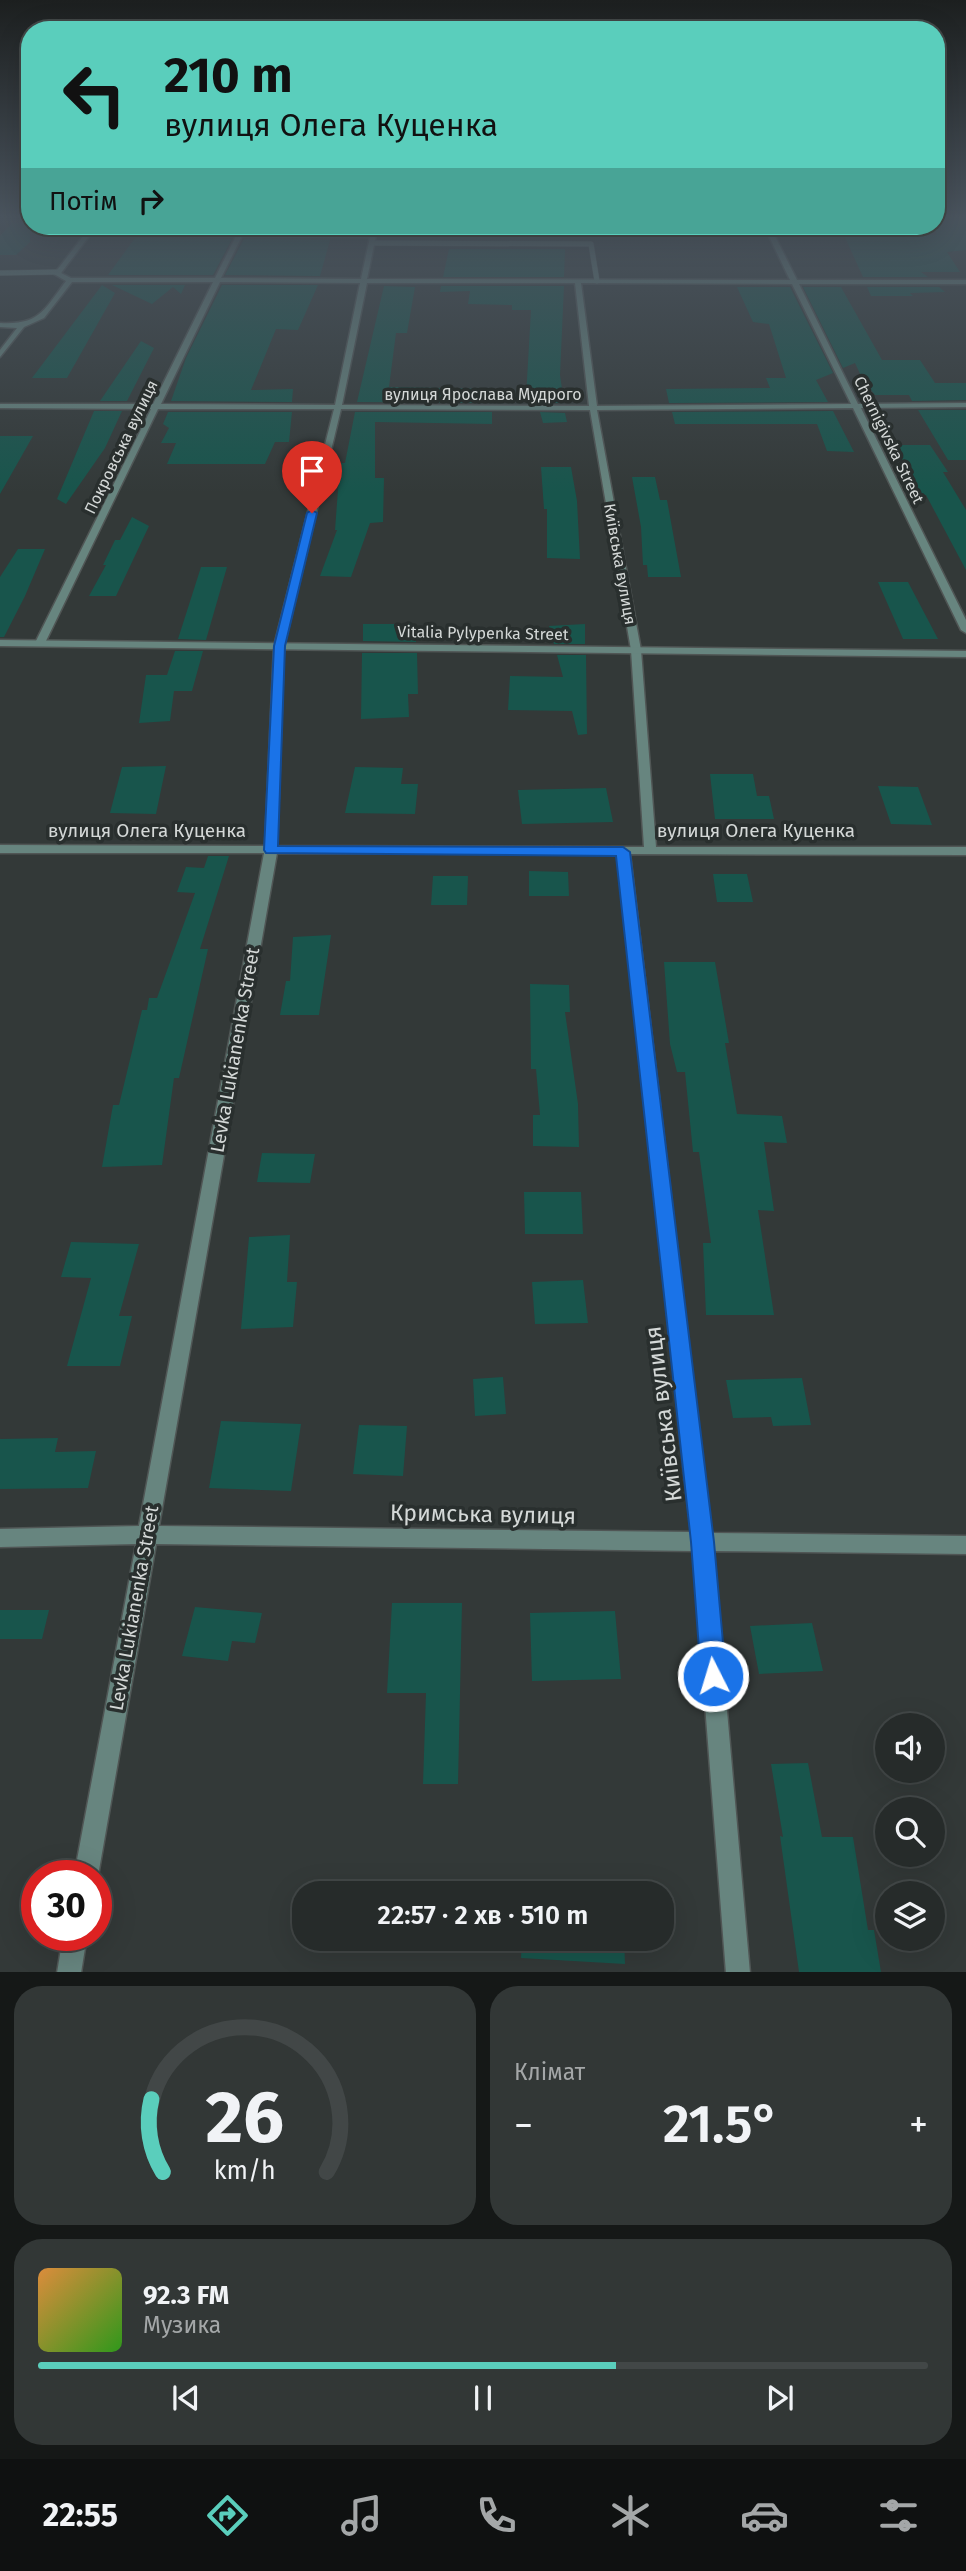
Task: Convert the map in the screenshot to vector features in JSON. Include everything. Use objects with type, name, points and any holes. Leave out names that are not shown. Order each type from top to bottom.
[{"type":"street","points":[[0,325],[22,326],[42,317],[48,309]]},
{"type":"street","name":"Покровська вулиця","points":[[40,643],[203,309]]},
{"type":"street","name":"Levka Lukianenka Street","points":[[89,1860],[271,850],[279,646],[338,407],[357,309]]},
{"type":"street","name":"Київська вулиця","points":[[581,309],[593,408],[636,650],[650,849]]},
{"type":"street","name":"Chernigivska Street","points":[[809,309],[966,630]]},
{"type":"street","points":[[0,355],[22,326]]},
{"type":"street","name":"вулиця Ярослава Мудрого","points":[[0,406],[593,408],[966,405]]},
{"type":"street","name":"Vitalia Pylypenka Street","points":[[0,643],[966,654]]},
{"type":"street","name":"вулиця Олега Куценка","points":[[0,849],[966,851]]},
{"type":"street","name":"Київська вулиця","points":[[623,852],[702,1542],[738,1972]]},
{"type":"street","name":"Кримська вулиця","points":[[0,1538],[147,1535],[966,1545]]},
{"type":"street","points":[[69,1972],[72,1951]]},
{"type":"building","points":[[84,309],[106,309],[67,378],[32,378]]},
{"type":"building","points":[[210,309],[307,309],[298,330],[276,329],[251,390],[293,389],[292,402],[171,401],[186,358]]},
{"type":"building","points":[[379,309],[411,309],[407,333],[396,333],[389,387],[493,389],[492,403],[357,402]]},
{"type":"building","points":[[563,309],[560,375],[564,403],[536,403],[534,397],[526,397],[531,310],[512,310]]},
{"type":"building","points":[[747,309],[801,309],[833,373],[816,380],[828,402],[669,403],[666,389],[770,388],[766,378],[786,378],[769,324],[753,322]]},
{"type":"building","points":[[814,309],[853,309],[882,360],[920,360],[935,383],[966,383],[966,400],[912,401],[909,395],[875,395],[863,380],[855,363],[843,368]]},
{"type":"building","points":[[141,341],[154,348],[127,401],[100,401]]},
{"type":"building","points":[[918,410],[966,410],[966,460],[948,460]]},
{"type":"building","points":[[94,411],[122,411],[105,448],[66,504],[57,499]]},
{"type":"building","points":[[833,411],[854,452],[827,451],[817,424],[675,424],[672,412]]},
{"type":"building","points":[[168,412],[292,412],[289,442],[275,442],[265,464],[167,464],[176,443],[161,443],[169,428],[163,424]]},
{"type":"building","points":[[355,412],[492,412],[492,424],[375,422],[375,478],[384,478],[383,522],[370,523],[351,577],[320,576],[337,530],[340,463],[345,463]]},
{"type":"building","points":[[540,412],[565,413],[567,422],[543,423]]},
{"type":"building","points":[[0,436],[33,436],[0,494]]},
{"type":"building","points":[[895,445],[930,445],[948,472],[943,472],[966,510],[966,570],[926,495],[920,495]]},
{"type":"building","points":[[541,467],[571,467],[577,501],[580,559],[547,558],[547,509],[544,509]]},
{"type":"building","points":[[632,477],[655,477],[660,500],[667,500],[681,577],[648,577],[647,565],[643,565],[641,527]]},
{"type":"building","points":[[132,517],[149,526],[116,596],[89,596],[106,565],[103,565],[115,540],[120,540]]},
{"type":"building","points":[[18,549],[45,549],[25,596],[4,637],[0,637],[0,577]]},
{"type":"building","points":[[201,567],[227,567],[206,640],[178,639]]},
{"type":"building","points":[[878,582],[908,582],[938,639],[903,639]]},
{"type":"building","points":[[363,624],[416,624],[416,642],[363,641]]},
{"type":"building","points":[[585,624],[585,644],[554,644],[549,626]]},
{"type":"building","points":[[175,651],[203,651],[192,691],[174,691],[170,721],[139,723],[146,675],[167,675]]},
{"type":"building","points":[[362,653],[417,653],[418,694],[408,694],[409,717],[361,719]]},
{"type":"building","points":[[557,655],[586,655],[587,734],[578,735],[572,711],[508,710],[510,676],[563,677]]},
{"type":"building","points":[[166,766],[156,814],[110,813],[122,767]]},
{"type":"building","points":[[355,767],[403,768],[401,784],[418,784],[415,814],[345,813]]},
{"type":"building","points":[[710,774],[753,774],[757,796],[769,796],[774,819],[715,819]]},
{"type":"building","points":[[878,786],[918,787],[932,825],[891,824]]},
{"type":"building","points":[[606,788],[613,822],[522,824],[518,790]]},
{"type":"building","points":[[208,856],[229,856],[200,949],[208,949],[179,1078],[174,1078],[162,1165],[102,1167],[113,1105],[119,1105],[142,1010],[147,1010],[149,998],[157,998],[195,893],[177,892],[186,867],[204,868]]},
{"type":"building","points":[[529,871],[568,872],[569,896],[529,896]]},
{"type":"building","points":[[713,874],[747,874],[753,902],[717,902]]},
{"type":"building","points":[[433,876],[468,876],[467,905],[431,905]]},
{"type":"building","points":[[331,935],[319,1015],[280,1015],[286,981],[290,981],[293,937]]},
{"type":"building","points":[[664,962],[715,962],[729,1043],[725,1043],[737,1114],[782,1116],[787,1143],[764,1142],[774,1211],[758,1210],[774,1315],[706,1315],[703,1243],[711,1243],[699,1152],[693,1152],[685,1072],[677,1072],[670,1044]]},
{"type":"building","points":[[530,984],[569,985],[570,1012],[565,1012],[578,1104],[579,1147],[533,1146],[533,1115],[540,1115],[536,1069],[531,1069]]},
{"type":"building","points":[[262,1153],[315,1154],[310,1183],[257,1182]]},
{"type":"building","points":[[524,1192],[581,1192],[583,1234],[525,1234]]},
{"type":"building","points":[[290,1235],[287,1282],[297,1282],[293,1327],[241,1329],[249,1237]]},
{"type":"building","points":[[71,1242],[139,1244],[119,1316],[132,1316],[120,1366],[67,1366],[91,1278],[61,1277]]},
{"type":"building","points":[[583,1280],[588,1323],[535,1324],[532,1282]]},
{"type":"building","points":[[503,1377],[506,1414],[475,1416],[473,1379]]},
{"type":"building","points":[[802,1378],[811,1425],[773,1426],[771,1417],[733,1418],[726,1380]]},
{"type":"building","points":[[221,1421],[301,1424],[291,1491],[209,1488]]},
{"type":"building","points":[[359,1425],[407,1426],[403,1476],[353,1474]]},
{"type":"building","points":[[58,1438],[55,1452],[96,1451],[88,1488],[0,1489],[0,1439]]},
{"type":"building","points":[[392,1603],[462,1603],[458,1784],[423,1784],[426,1693],[387,1693]]},
{"type":"building","points":[[195,1607],[262,1613],[255,1643],[232,1641],[228,1661],[182,1656]]},
{"type":"building","points":[[0,1610],[49,1610],[42,1639],[0,1639]]},
{"type":"building","points":[[615,1611],[621,1679],[532,1681],[530,1613]]},
{"type":"building","points":[[812,1623],[823,1671],[759,1674],[750,1626]]},
{"type":"building","points":[[808,1763],[822,1837],[853,1837],[868,1930],[874,1930],[875,1951],[878,1951],[881,1972],[799,1972],[780,1836],[783,1837],[771,1764]]},
{"type":"building","points":[[521,1951],[624,1951],[625,1964],[521,1958]]},
{"type":"route","points":[[312,513],[279,646],[271,850],[623,852],[702,1542],[713,1676]]}]
